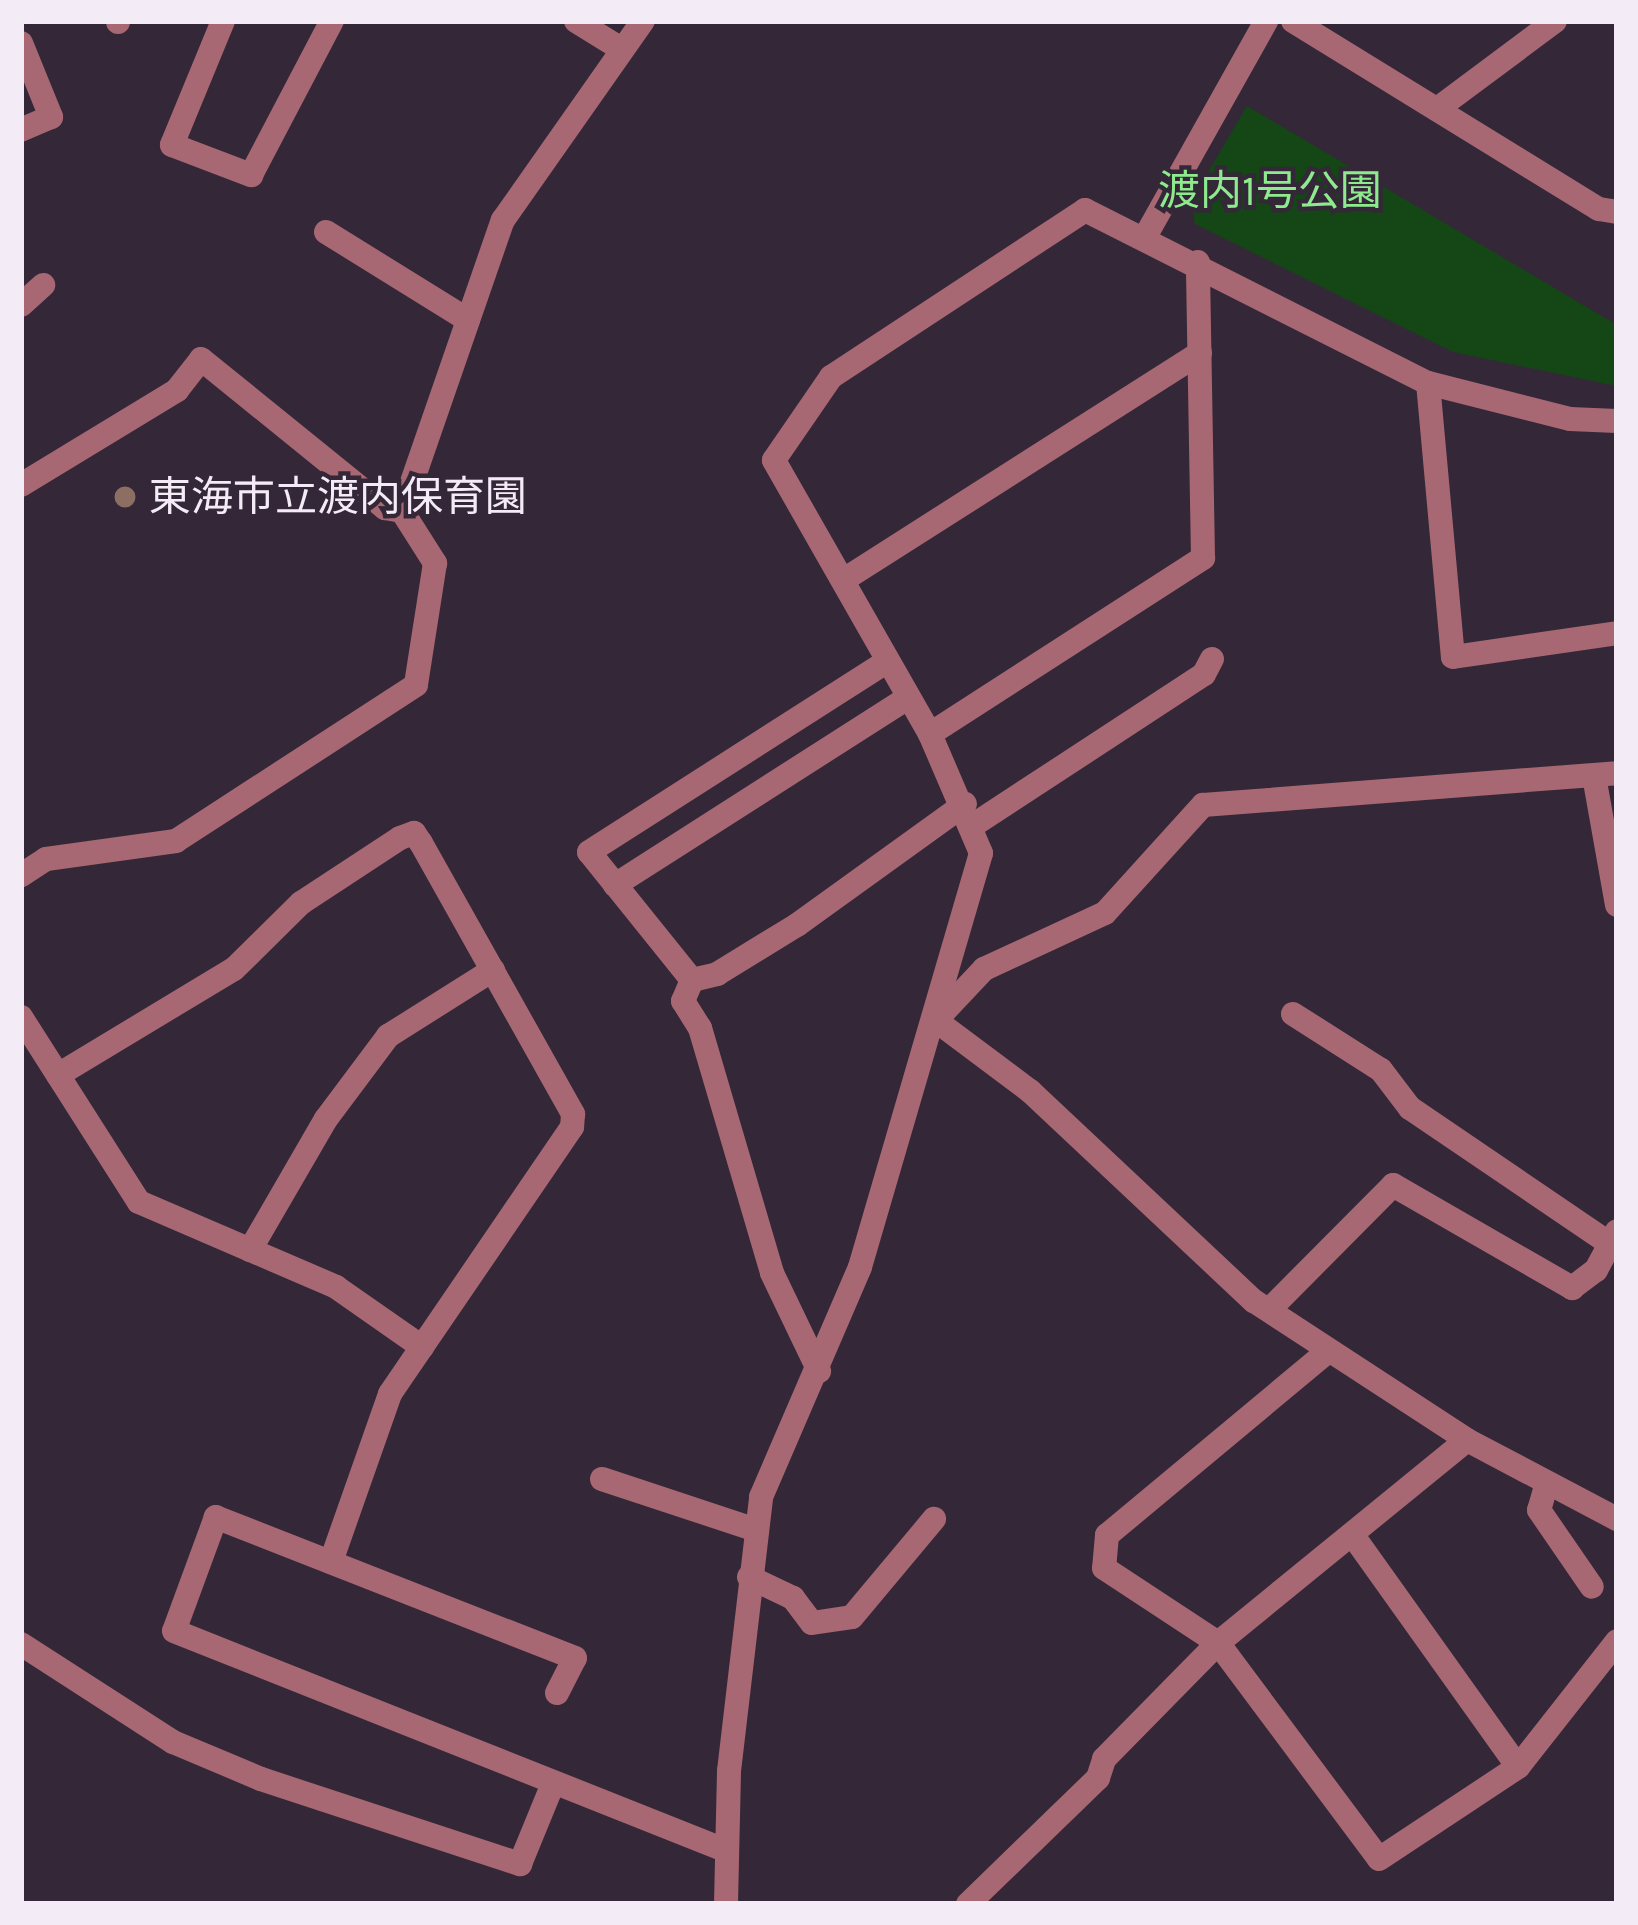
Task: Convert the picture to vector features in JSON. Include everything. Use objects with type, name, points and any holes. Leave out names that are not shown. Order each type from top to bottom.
[{"type":"street","points":[[224,21],[172,145],[251,175],[332,21]]},
{"type":"street","points":[[576,21],[618,47]]},
{"type":"street","points":[[402,511],[503,220],[618,47],[643,21]]},
{"type":"street","points":[[1145,237],[1266,21]]},
{"type":"street","points":[[1293,21],[1599,209],[1617,212]]},
{"type":"street","points":[[1437,109],[1555,21]]},
{"type":"street","points":[[21,44],[51,117],[21,130]]},
{"type":"street","points":[[726,1904],[749,1577],[761,1497],[860,1267],[981,853],[969,815],[930,734],[884,663],[845,579],[774,460],[831,377],[1085,210],[1198,262],[1428,383],[1570,419],[1617,421]]},
{"type":"street","points":[[326,232],[468,320]]},
{"type":"street","points":[[930,734],[1204,558],[1198,262]]},
{"type":"street","points":[[21,305],[43,285]]},
{"type":"street","points":[[845,579],[1200,353]]},
{"type":"street","points":[[21,485],[177,390],[201,359],[385,508],[402,511],[435,563],[416,685],[176,842],[46,859],[21,875]]},
{"type":"street","points":[[1428,383],[1453,658],[1617,633]]},
{"type":"street","points":[[692,980],[717,974],[1204,674],[1212,659]]},
{"type":"street","points":[[692,980],[589,852],[884,663]]},
{"type":"street","points":[[615,885],[908,698]]},
{"type":"street","points":[[935,1020],[984,968],[1105,914],[1203,805],[1605,775],[1617,905]]},
{"type":"street","points":[[58,1075],[234,969],[301,903],[414,833],[493,970],[573,1114],[572,1127],[390,1394],[331,1562]]},
{"type":"street","points":[[250,1250],[326,1119],[388,1036],[493,970]]},
{"type":"street","points":[[692,980],[683,1000],[700,1028],[772,1274],[819,1371]]},
{"type":"street","points":[[1269,1310],[1393,1184],[1572,1288],[1596,1270],[1613,1237],[1410,1108],[1381,1070],[1293,1014]]},
{"type":"street","points":[[21,1017],[139,1202],[336,1287],[422,1347]]},
{"type":"street","points":[[935,1020],[1030,1091],[1269,1310],[1467,1440],[1617,1520]]},
{"type":"street","points":[[1327,1352],[1107,1535],[1103,1568],[1218,1643],[1379,1859],[1518,1767],[1617,1641]]},
{"type":"street","points":[[968,1904],[1098,1778],[1104,1759],[1218,1643],[1354,1537],[1467,1440]]},
{"type":"street","points":[[602,1479],[756,1530]]},
{"type":"street","points":[[1546,1486],[1539,1510],[1592,1587]]},
{"type":"street","points":[[557,1694],[575,1658],[216,1517],[174,1631],[552,1786],[727,1851]]},
{"type":"street","points":[[749,1577],[793,1598],[812,1623],[851,1617],[934,1519]]},
{"type":"street","points":[[1354,1537],[1518,1767]]},
{"type":"street","points":[[21,1644],[173,1742],[261,1779],[520,1864],[552,1786]]},
{"type":"green space","name":"渡内1号公園","points":[[1247,106],[1617,325],[1617,386],[1453,352],[1195,224],[1191,201]]},
{"type":"place","name":"東海市立渡内保育園","points":[[125,497]]}]
